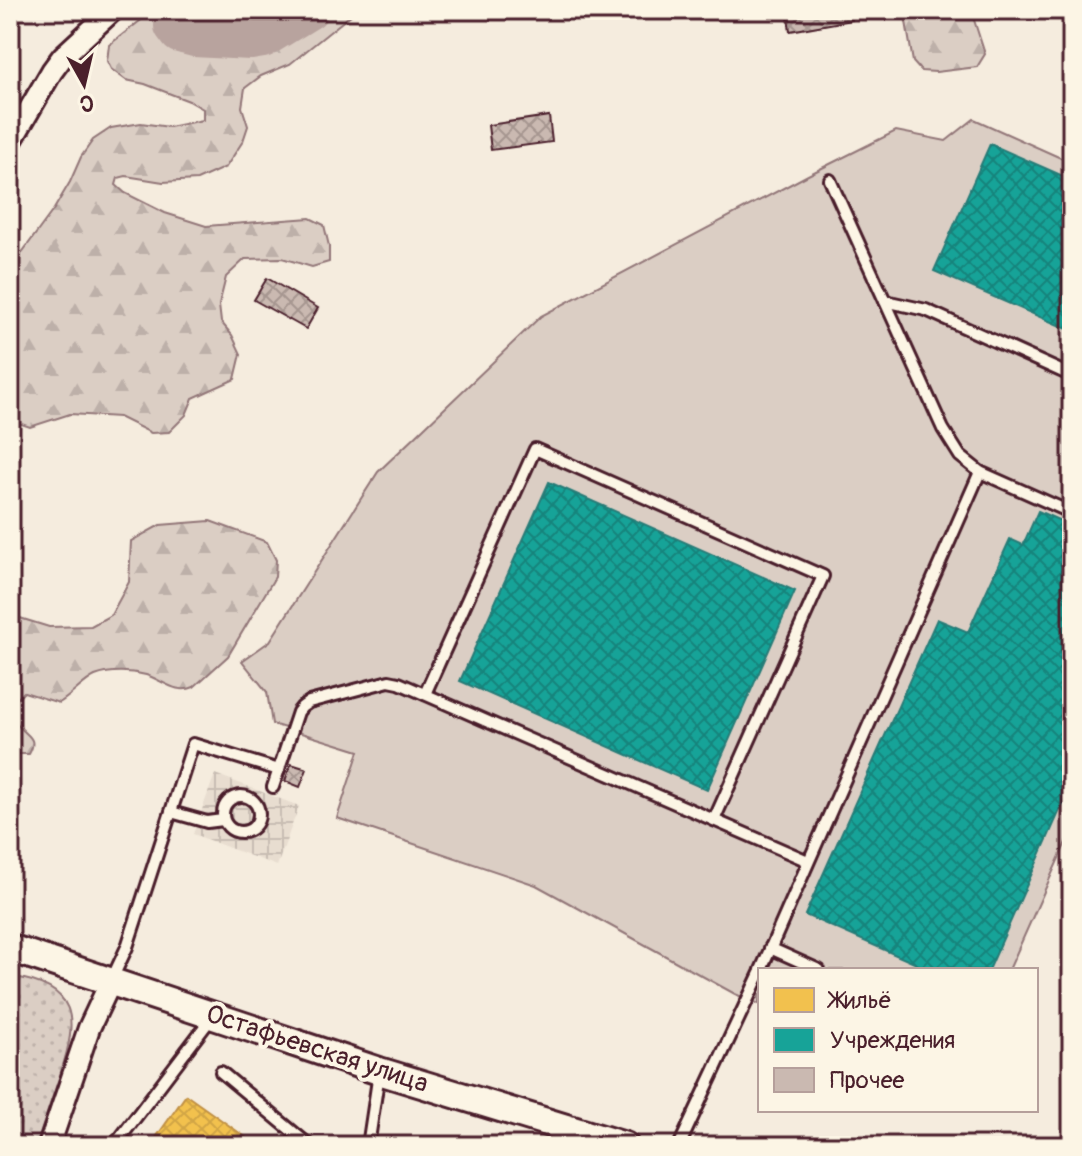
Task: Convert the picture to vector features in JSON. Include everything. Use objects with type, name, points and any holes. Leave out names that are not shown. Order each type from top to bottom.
[{"type":"street","points":[[10,143],[63,56],[113,10]]},
{"type":"street","name":"Остафьевская улица","points":[[10,948],[379,1071],[622,1146]]},
{"type":"street","points":[[49,1146],[89,1028],[111,981]]},
{"type":"lane","points":[[830,180],[943,429],[960,456],[980,472],[1072,513]]},
{"type":"lane","points":[[885,301],[926,310],[1072,376]]},
{"type":"lane","points":[[425,694],[535,449],[823,576],[714,820]]},
{"type":"lane","points":[[761,968],[980,472]]},
{"type":"lane","points":[[273,787],[302,707],[309,702],[389,681],[808,861]]},
{"type":"lane","points":[[111,981],[127,947],[193,744],[279,770]]},
{"type":"lane","points":[[171,812],[207,822],[223,820]]},
{"type":"lane","points":[[770,948],[815,968]]},
{"type":"lane","points":[[679,1146],[758,975]]},
{"type":"lane","points":[[114,1146],[214,1015]]},
{"type":"lane","points":[[368,1146],[379,1071]]},
{"type":"lane","points":[[221,1072],[310,1146]]},
{"type":"shaded area","points":[[215,774],[299,806],[277,866],[193,834]]},
{"type":"green space","points":[[154,10],[357,10],[290,64],[261,76],[245,88],[242,107],[248,126],[243,141],[226,167],[197,180],[163,182],[126,176],[118,178],[116,185],[125,193],[165,213],[206,226],[310,218],[324,225],[329,262],[312,267],[282,258],[245,259],[226,277],[219,305],[221,322],[232,335],[241,354],[235,379],[193,398],[186,415],[169,432],[151,433],[119,417],[70,414],[30,427],[10,420],[10,269],[54,209],[93,140],[111,128],[141,123],[169,127],[203,120],[203,109],[145,84],[126,80],[111,69],[107,61],[109,45]]},
{"type":"green space","points":[[904,10],[975,10],[974,20],[985,54],[977,67],[921,71],[913,62]]},
{"type":"green space","points":[[974,119],[1072,163],[1072,829],[1010,968],[758,968],[758,1004],[536,885],[337,818],[359,751],[272,724],[267,692],[242,661],[270,641],[378,472],[541,316],[896,131],[946,141]]},
{"type":"green space","points":[[210,521],[267,542],[276,560],[275,577],[228,656],[194,687],[187,689],[175,688],[146,675],[121,672],[95,676],[59,703],[24,692],[16,700],[12,714],[31,738],[32,744],[29,754],[10,754],[10,609],[20,618],[49,627],[91,626],[111,615],[129,582],[131,541],[160,525]]},
{"type":"green space","points":[[10,976],[49,988],[61,997],[68,1008],[70,1021],[66,1055],[36,1146],[10,1146]]},
{"type":"building: Жильё","points":[[186,1095],[258,1146],[150,1146]]},
{"type":"building: Учреждения","points":[[990,144],[1072,180],[1072,331],[934,271]]},
{"type":"building: Учреждения","points":[[549,482],[795,591],[707,790],[460,681]]},
{"type":"building: Учреждения","points":[[1038,511],[1072,526],[1072,783],[990,968],[925,968],[805,915],[937,619],[968,632],[1010,539],[1023,545]]},
{"type":"building: Прочее","points":[[787,10],[850,10],[852,20],[790,31]]},
{"type":"building: Прочее","points":[[549,116],[552,142],[491,150],[488,125]]},
{"type":"building: Прочее","points":[[267,278],[318,308],[306,329],[254,300]]},
{"type":"building: Прочее","points":[[291,764],[307,769],[300,787],[285,781]]},
{"type":"waterway","points":[[174,10],[173,26],[179,34],[194,38],[251,41],[263,39],[310,10]]}]
